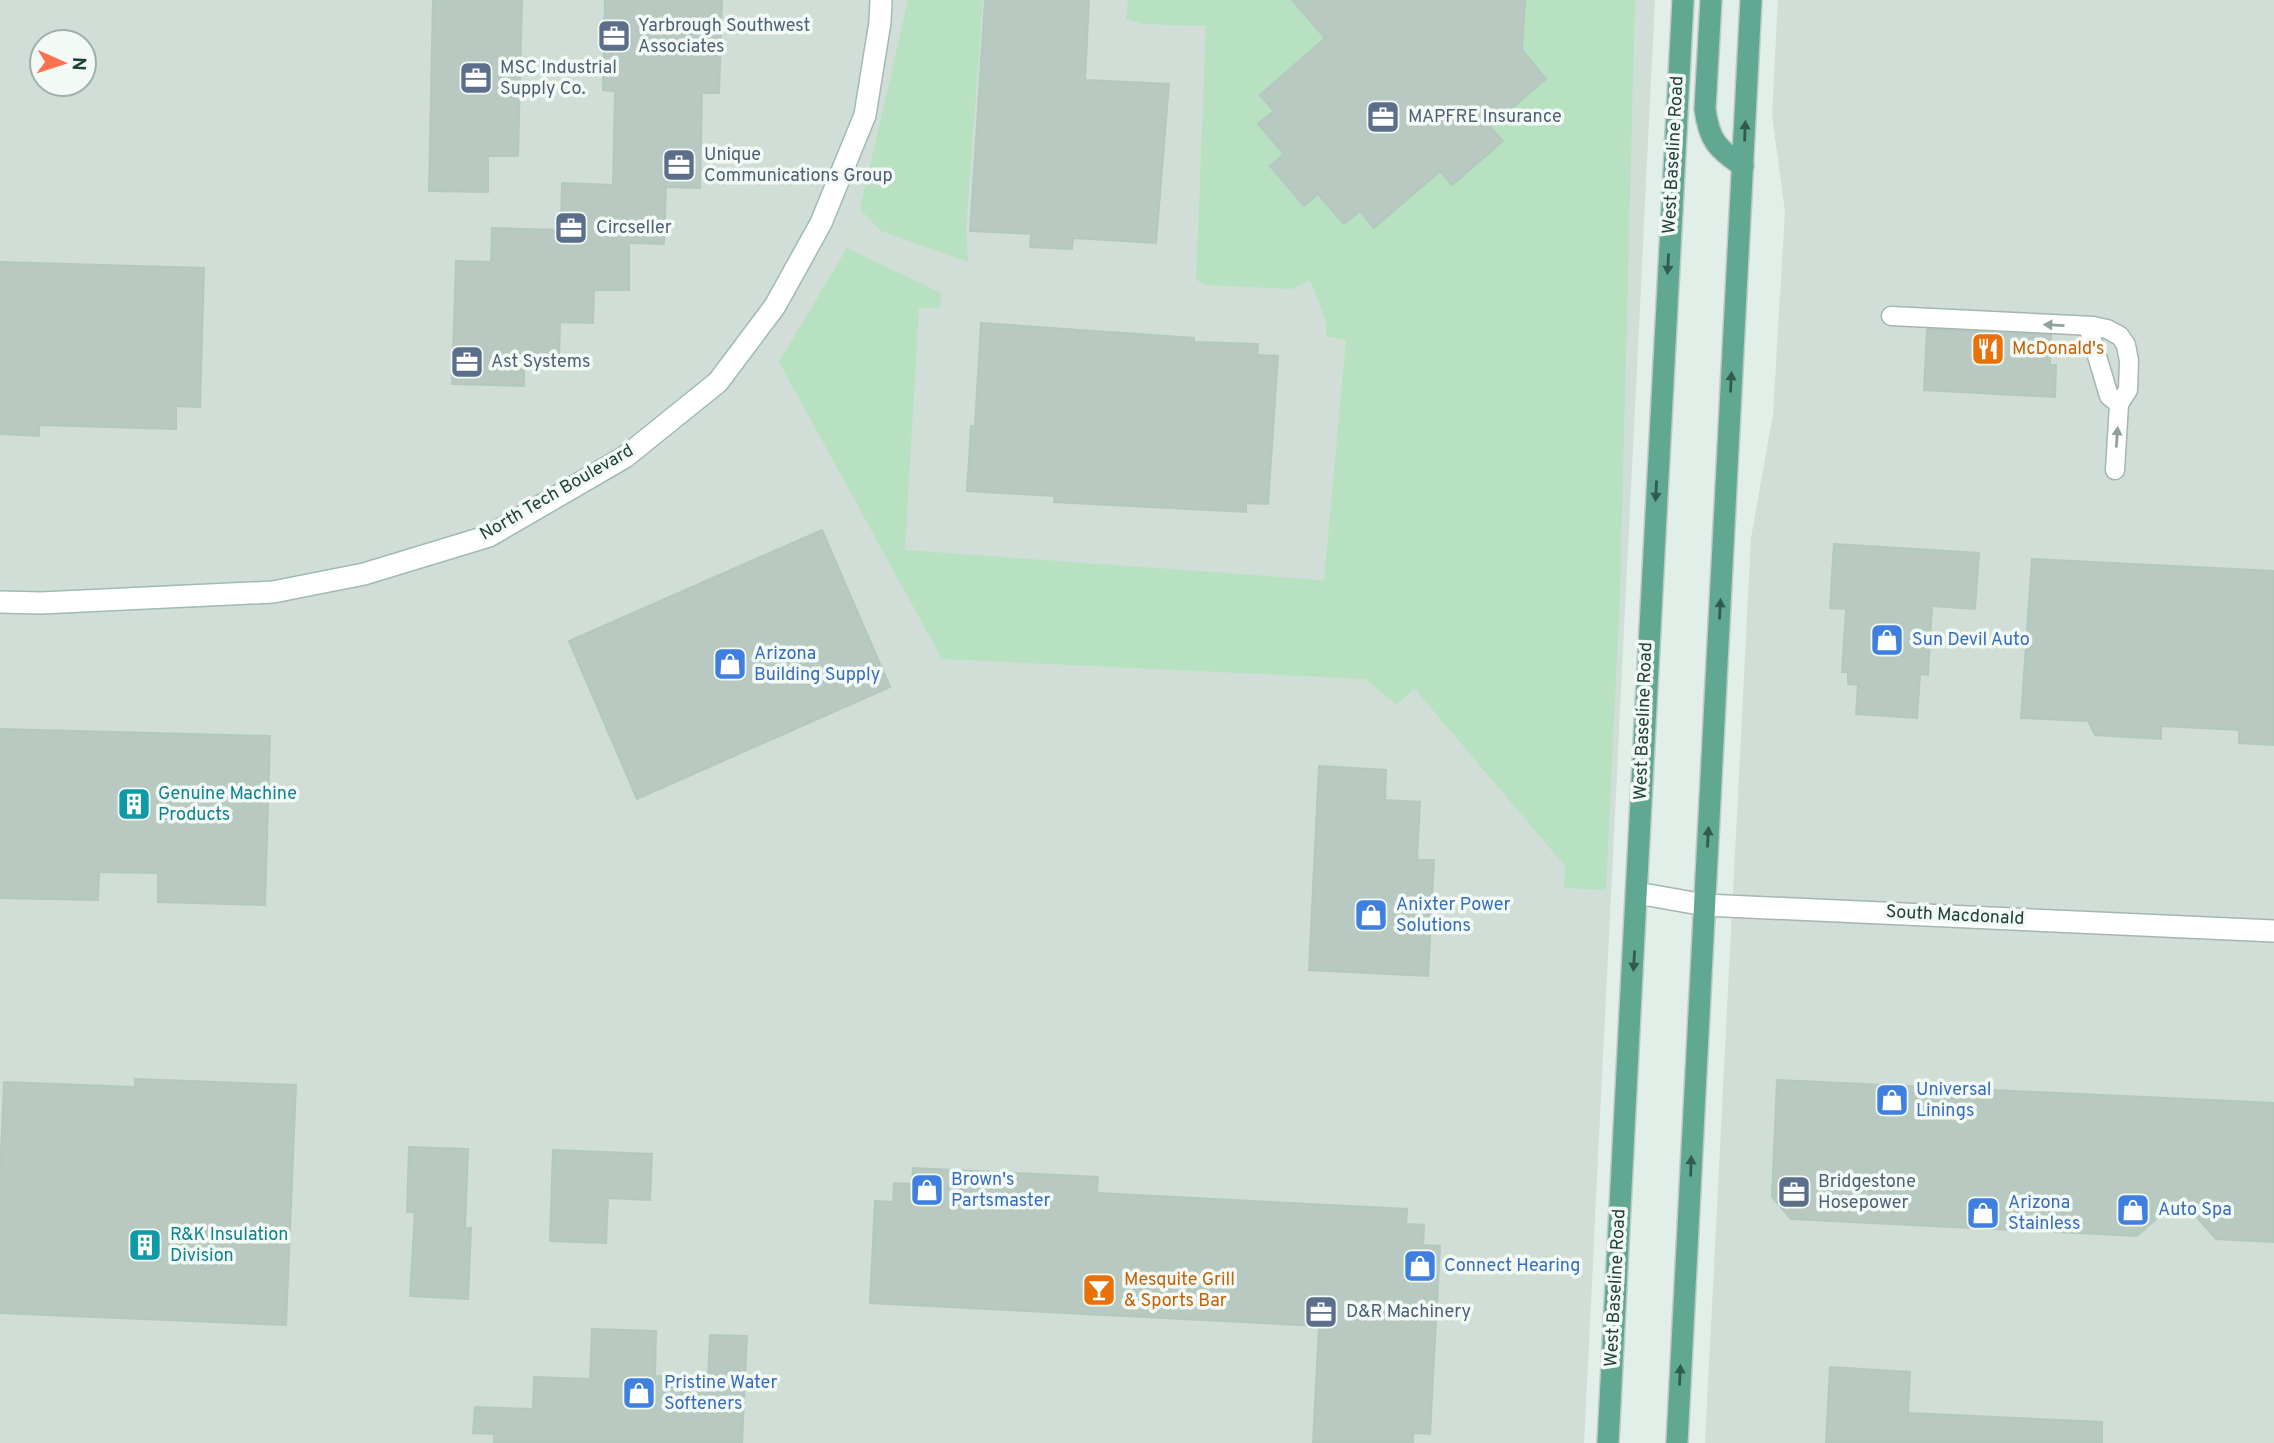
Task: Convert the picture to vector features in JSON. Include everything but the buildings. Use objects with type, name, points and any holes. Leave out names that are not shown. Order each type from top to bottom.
[{"type":"main road","name":"West Baseline Road","points":[[1608,1443],[1650,592],[1683,0]]},
{"type":"main road","points":[[1711,0],[1705,109],[1707,125],[1718,148],[1743,166]]},
{"type":"main road","points":[[1677,1443],[1751,0]]},
{"type":"street","name":"North Tech Boulevard","points":[[0,602],[41,603],[273,592],[364,574],[489,536],[625,457],[718,382],[775,306],[821,223],[865,115],[881,0]]},
{"type":"street","name":"South Macdonald","points":[[1637,893],[1704,905],[2274,931]]},
{"type":"lane","points":[[1891,316],[2088,326],[2108,329],[2120,336],[2126,345],[2129,361],[2128,390],[2119,404],[2115,470]]},
{"type":"lane","points":[[2088,326],[2109,396],[2119,404]]},
{"type":"shaded area","points":[[0,0],[1655,0],[1584,1443],[0,1443]]},
{"type":"shaded area","points":[[1778,0],[2274,0],[2274,1443],[1705,1443],[1751,538],[1773,414],[1785,212],[1772,115]]},
{"type":"green space","points":[[908,0],[983,0],[966,231],[968,262],[881,231],[860,209]]},
{"type":"green space","points":[[1128,0],[1292,0],[1325,38],[1260,94],[1274,111],[1258,124],[1284,154],[1271,167],[1304,206],[1318,194],[1344,224],[1360,211],[1440,171],[1452,185],[1502,142],[1490,127],[1522,50],[1525,0],[1635,0],[1620,593],[1606,890],[1564,888],[1565,866],[1414,688],[1397,705],[1365,679],[942,659],[779,362],[847,248],[941,293],[940,308],[919,308],[905,550],[1324,580],[1346,340],[1326,336],[1326,322],[1310,280],[1292,289],[1208,285],[1196,280],[1206,26],[1142,24],[1126,19]]},
{"type":"place","name":"Yarbrough Southwest Associates","points":[[614,36]]},
{"type":"place","name":"MSC Industrial Supply Co.","points":[[476,78]]},
{"type":"place","name":"MAPFRE Insurance","points":[[1383,117]]},
{"type":"place","name":"Unique Communications Group","points":[[679,165]]},
{"type":"place","name":"Circseller","points":[[571,228]]},
{"type":"place","name":"McDonald's","points":[[1988,349]]},
{"type":"place","name":"Ast Systems","points":[[467,362]]},
{"type":"place","name":"Sun Devil Auto","points":[[1887,640]]},
{"type":"place","name":"Arizona Building Supply","points":[[730,664]]},
{"type":"place","name":"Genuine Machine Products","points":[[134,804]]},
{"type":"place","name":"Anixter Power Solutions","points":[[1371,915]]},
{"type":"place","name":"Universal Linings","points":[[1892,1100]]},
{"type":"place","name":"Brown's Partsmaster","points":[[927,1190]]},
{"type":"place","name":"Bridgestone Hosepower","points":[[1794,1192]]},
{"type":"place","name":"Auto Spa","points":[[2133,1210]]},
{"type":"place","name":"Arizona Stainless","points":[[1983,1213]]},
{"type":"place","name":"R&K Insulation Division","points":[[145,1245]]},
{"type":"place","name":"Connect Hearing","points":[[1420,1266]]},
{"type":"place","name":"Mesquite Grill & Sports Bar","points":[[1099,1290]]},
{"type":"place","name":"D&R Machinery","points":[[1321,1312]]},
{"type":"place","name":"Pristine Water Softeners","points":[[639,1393]]}]
